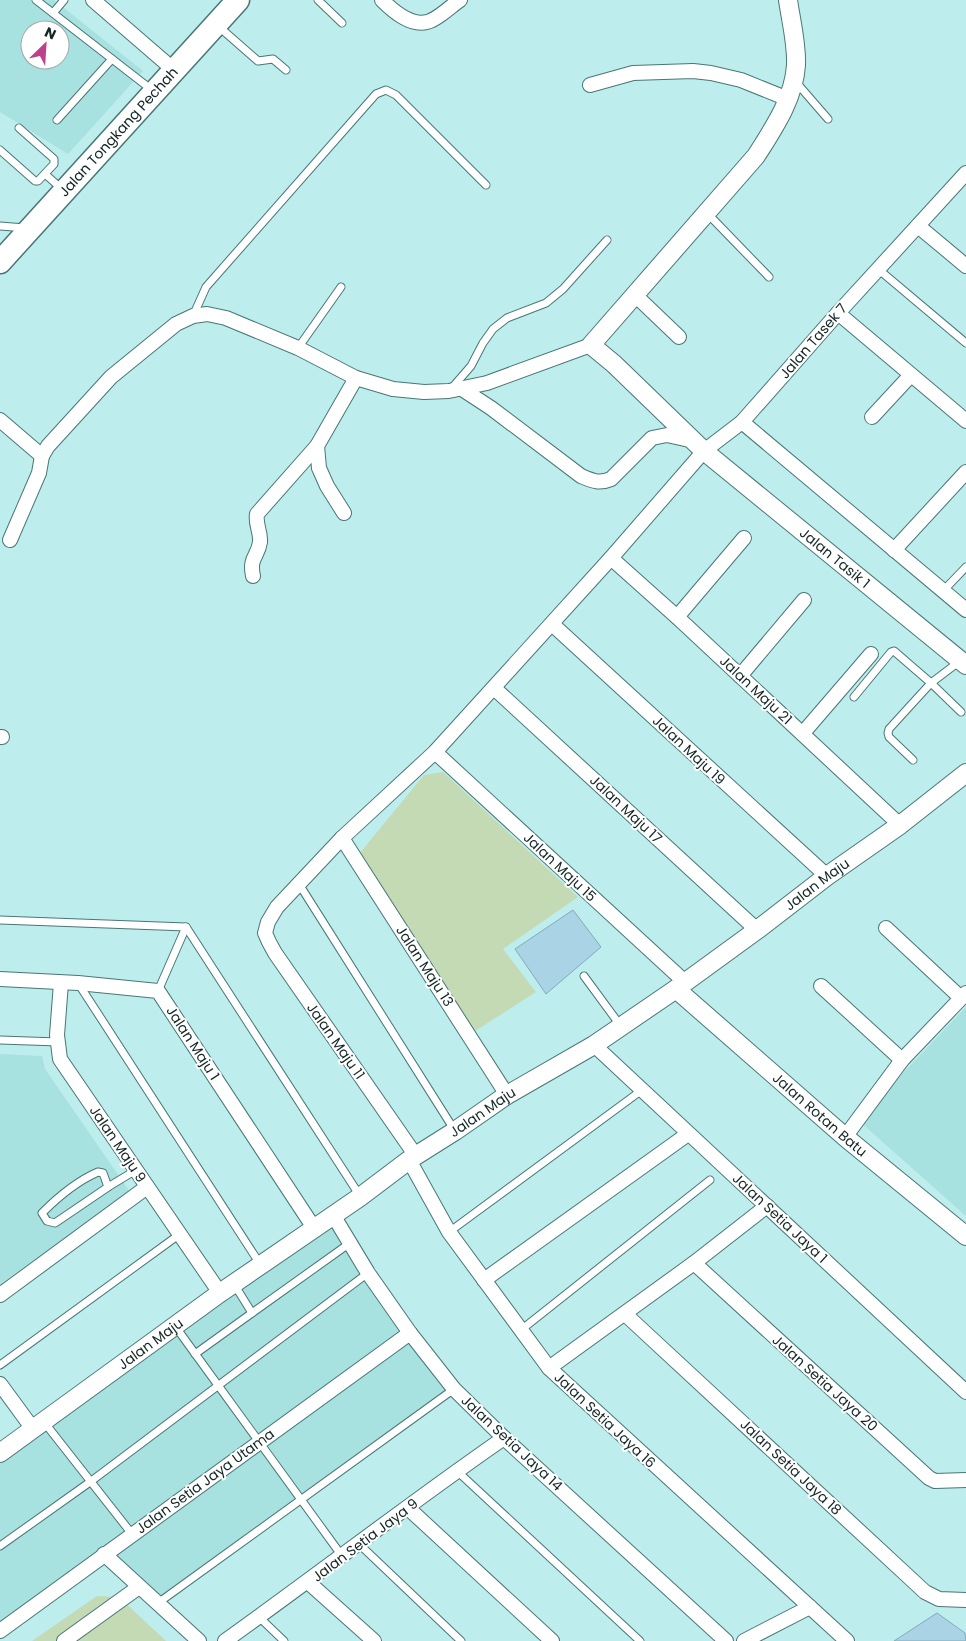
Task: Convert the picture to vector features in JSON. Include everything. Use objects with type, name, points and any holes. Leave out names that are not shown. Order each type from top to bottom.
[{"type":"main road","name":"Jalan Tongkang Pechah","points":[[0,262],[238,0]]},
{"type":"street","points":[[93,0],[174,70]]},
{"type":"street","points":[[382,0],[402,17],[416,22],[427,22],[460,0]]},
{"type":"street","points":[[10,540],[39,473],[42,456],[48,446],[72,422],[111,376],[176,324],[193,316],[207,314],[226,318],[298,348],[356,378],[393,389],[424,392],[455,390],[487,383],[591,345],[756,156],[772,131],[788,99],[796,65],[788,0]]},
{"type":"street","points":[[590,85],[633,73],[693,71],[741,80],[788,99]]},
{"type":"street","name":"Jalan Tasek 7","points":[[268,922],[277,908],[342,838],[434,752],[552,624],[611,558],[699,446],[742,422],[838,312],[966,173]]},
{"type":"street","points":[[918,226],[966,266]]},
{"type":"street","points":[[634,294],[679,337]]},
{"type":"street","points":[[838,312],[910,376],[966,422]]},
{"type":"street","name":"Jalan Tasik 1","points":[[591,345],[614,364],[699,446],[963,663]]},
{"type":"street","points":[[872,417],[910,376]]},
{"type":"street","points":[[253,576],[251,566],[260,541],[256,520],[257,514],[317,446],[356,378]]},
{"type":"street","points":[[455,390],[491,408],[581,476],[595,482],[611,479],[652,438],[667,435],[699,446]]},
{"type":"street","points":[[0,420],[42,456]]},
{"type":"street","points":[[742,422],[966,610]]},
{"type":"street","points":[[317,446],[319,468],[327,486],[344,513]]},
{"type":"street","points":[[894,550],[966,472]]},
{"type":"street","points":[[677,616],[744,538]]},
{"type":"street","name":"Jalan Maju 21","points":[[611,558],[677,616],[900,824]]},
{"type":"street","points":[[740,676],[804,600]]},
{"type":"street","name":"Jalan Maju 19","points":[[552,624],[826,876]]},
{"type":"street","points":[[803,733],[871,654]]},
{"type":"street","name":"Jalan Maju 17","points":[[494,688],[758,930]]},
{"type":"street","name":"Jalan Maju 15","points":[[434,752],[681,986]]},
{"type":"street","name":"Jalan Maju","points":[[0,1453],[227,1288],[360,1197],[412,1158],[507,1095],[594,1045],[681,986],[966,773]]},
{"type":"street","name":"Jalan Maju 13","points":[[342,838],[507,1095]]},
{"type":"street","name":"Jalan Maju 11","points":[[268,922],[265,933],[275,953],[412,1158]]},
{"type":"street","points":[[845,1136],[902,1060],[964,996],[886,928]]},
{"type":"street","name":"Jalan Maju 1","points":[[0,979],[78,983],[158,991],[314,1228]]},
{"type":"street","name":"Jalan Maju 9","points":[[61,983],[57,1035],[60,1059],[180,1234],[227,1288]]},
{"type":"street","name":"Jalan Rotan Batu","points":[[681,986],[845,1136],[966,1236]]},
{"type":"street","points":[[821,986],[902,1060]]},
{"type":"street","name":"Jalan Setia Jaya 1","points":[[594,1045],[966,1392]]},
{"type":"street","points":[[484,1280],[688,1134]]},
{"type":"street","name":"Jalan Setia Jaya 16","points":[[412,1158],[449,1232],[549,1368],[847,1641]]},
{"type":"street","points":[[0,1294],[147,1186]]},
{"type":"street","points":[[549,1368],[694,1263],[767,1206]]},
{"type":"street","name":"Jalan Setia Jaya 14","points":[[333,1215],[368,1273],[410,1333],[454,1389],[504,1438],[726,1641]]},
{"type":"street","name":"Jalan Setia Jaya 20","points":[[694,1263],[929,1478],[935,1481],[966,1480]]},
{"type":"street","name":"Jalan Setia Jaya 18","points":[[625,1314],[925,1592],[939,1599],[966,1600]]},
{"type":"street","name":"Jalan Setia Jaya Utama","points":[[0,1630],[410,1333]]},
{"type":"street","points":[[0,1384],[39,1426]]},
{"type":"street","name":"Jalan Setia Jaya 9","points":[[225,1641],[504,1438]]},
{"type":"street","points":[[408,1508],[552,1641]]},
{"type":"street","points":[[104,1554],[199,1641]]},
{"type":"street","points":[[308,1582],[374,1641]]},
{"type":"street","points":[[64,1641],[140,1587]]},
{"type":"street","points":[[744,1641],[810,1607]]},
{"type":"lane","points":[[36,0],[154,92]]},
{"type":"lane","points":[[53,13],[64,0]]},
{"type":"lane","points":[[318,0],[342,24]]},
{"type":"lane","points":[[216,24],[258,61],[273,59],[286,70]]},
{"type":"lane","points":[[57,120],[112,59]]},
{"type":"lane","points":[[793,79],[828,119]]},
{"type":"lane","points":[[193,316],[206,287],[376,94],[386,90],[396,95],[486,185]]},
{"type":"lane","points":[[0,150],[33,180],[38,181],[54,164],[54,160],[19,128]]},
{"type":"lane","points":[[44,174],[64,191]]},
{"type":"lane","points":[[707,212],[769,277]]},
{"type":"lane","points":[[0,226],[30,228]]},
{"type":"lane","points":[[455,390],[471,366],[482,343],[493,329],[506,318],[546,303],[563,289],[607,240]]},
{"type":"lane","points":[[878,268],[966,343]]},
{"type":"lane","points":[[298,348],[341,288]]},
{"type":"lane","points":[[943,591],[966,567]]},
{"type":"lane","points":[[854,697],[891,652],[894,651],[961,712]]},
{"type":"lane","points":[[913,760],[889,737],[889,729],[932,684],[963,663]]},
{"type":"lane","points":[[299,884],[455,1131]]},
{"type":"lane","points":[[0,920],[186,926]]},
{"type":"lane","points":[[158,991],[186,926]]},
{"type":"lane","points":[[186,926],[360,1197]]},
{"type":"lane","points":[[584,976],[621,1026]]},
{"type":"lane","points":[[78,983],[261,1265]]},
{"type":"lane","points":[[0,1040],[58,1042]]},
{"type":"lane","points":[[449,1232],[642,1090]]},
{"type":"lane","points":[[108,1187],[103,1173],[98,1172],[86,1177],[42,1212],[47,1221],[55,1223],[136,1170]]},
{"type":"lane","points":[[521,1330],[710,1180]]},
{"type":"lane","points":[[0,1365],[180,1234]]},
{"type":"lane","points":[[195,1354],[350,1243]]},
{"type":"lane","points":[[0,1546],[90,1482],[368,1273]]},
{"type":"lane","points":[[227,1288],[252,1313]]},
{"type":"lane","points":[[175,1326],[342,1556]]},
{"type":"lane","points":[[158,1604],[454,1389]]},
{"type":"lane","points":[[39,1426],[90,1482],[132,1534]]},
{"type":"lane","points":[[457,1471],[640,1641]]},
{"type":"lane","points":[[358,1544],[461,1641]]},
{"type":"lane","points":[[259,1617],[284,1641]]},
{"type":"shaded area","points":[[0,0],[54,0],[143,71],[68,154],[0,112]]},
{"type":"shaded area","points":[[966,1007],[966,1216],[858,1120]]},
{"type":"shaded area","points":[[0,1054],[42,1056],[45,1069],[130,1192],[0,1284]]},
{"type":"shaded area","points":[[341,1219],[374,1274],[460,1389],[156,1608],[103,1560],[0,1637],[0,1463],[233,1293]]},
{"type":"green space","points":[[443,772],[578,897],[503,949],[536,992],[472,1033],[359,854],[424,775]]},
{"type":"green space","points":[[97,1596],[119,1597],[166,1641],[32,1641]]},
{"type":"building","points":[[573,910],[601,947],[546,994],[515,949]]},
{"type":"building","points":[[937,1613],[965,1633],[966,1641],[894,1641]]}]
